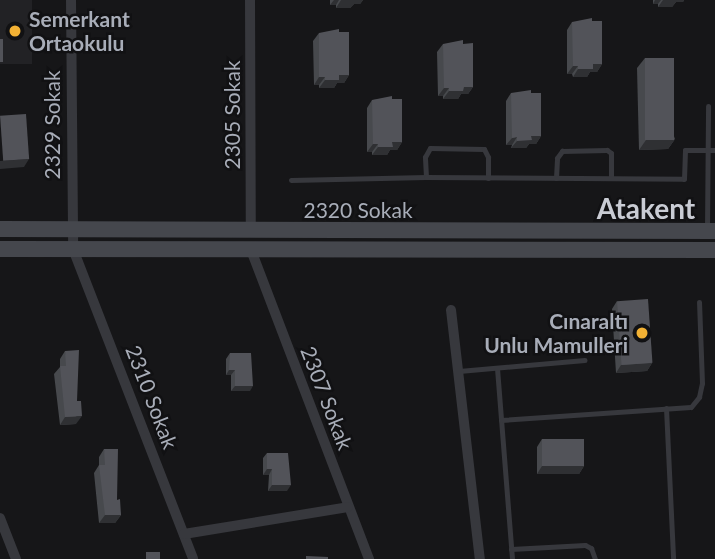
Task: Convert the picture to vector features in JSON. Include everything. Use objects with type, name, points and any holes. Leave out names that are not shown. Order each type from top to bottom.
[{"type":"street","name":"2329 Sokak","points":[[71,0],[73,249]]},
{"type":"street","name":"2305 Sokak","points":[[250,0],[251,230]]},
{"type":"street","name":"2320 Sokak","points":[[0,229],[711,231]]},
{"type":"street","name":"2320 Sokak","points":[[0,248],[715,250]]},
{"type":"street","name":"2310 Sokak","points":[[73,249],[193,559]]},
{"type":"street","name":"2307 Sokak","points":[[251,250],[369,559]]},
{"type":"street","points":[[451,310],[480,559]]},
{"type":"street","points":[[184,534],[348,508]]},
{"type":"street","points":[[0,518],[16,559]]},
{"type":"lane","points":[[708,106],[711,231]]},
{"type":"lane","points":[[426,177],[425,157],[430,148],[484,149],[488,157],[488,178]]},
{"type":"lane","points":[[556,178],[557,158],[562,151],[607,150],[611,153],[611,178]]},
{"type":"lane","points":[[291,180],[426,177],[684,179],[685,150],[715,150]]},
{"type":"lane","points":[[501,420],[691,407],[699,397],[699,302]]},
{"type":"lane","points":[[458,371],[585,360]]},
{"type":"lane","points":[[497,368],[512,559]]},
{"type":"lane","points":[[666,408],[673,559]]},
{"type":"lane","points":[[511,549],[585,545],[592,548],[595,559]]},
{"type":"shaded area","name":"Semerkant Ortaokulu","points":[[0,0],[32,0],[32,64],[0,64]]},
{"type":"building","points":[[592,18],[592,21],[602,21],[602,64],[593,64],[593,69],[578,69],[578,66],[573,66],[572,22]]},
{"type":"building","points":[[339,29],[339,32],[349,32],[349,75],[339,75],[339,80],[325,80],[325,77],[319,77],[319,33]]},
{"type":"building","points":[[0,39],[3,39],[3,62],[0,62]]},
{"type":"building","points":[[463,40],[463,44],[473,43],[473,87],[464,87],[463,91],[449,91],[449,88],[444,88],[443,44]]},
{"type":"building","points":[[645,58],[674,58],[674,140],[645,140]]},
{"type":"building","points":[[531,90],[531,93],[541,93],[541,136],[517,141],[517,137],[512,138],[511,93]]},
{"type":"building","points":[[392,96],[392,99],[402,99],[402,142],[392,142],[393,147],[378,147],[378,144],[373,144],[372,100]]},
{"type":"building","points":[[26,114],[29,159],[3,161],[0,116]]},
{"type":"building","points":[[648,299],[652,363],[622,365],[617,301]]},
{"type":"building","points":[[79,350],[77,401],[81,401],[82,416],[65,417],[60,366],[66,366],[65,351]]},
{"type":"building","points":[[230,353],[251,353],[253,386],[235,386],[235,370],[229,370]]},
{"type":"building","points":[[542,439],[584,439],[584,466],[542,466]]},
{"type":"building","points":[[104,449],[118,449],[117,500],[120,499],[121,515],[105,515],[99,465],[105,465]]},
{"type":"building","points":[[267,453],[288,453],[291,485],[272,485],[272,469],[267,469]]},
{"type":"building","points":[[146,552],[160,552],[160,559],[146,559]]},
{"type":"building","points":[[306,556],[328,557],[328,559],[306,559]]},
{"type":"place","name":"Semerkant Ortaokulu","points":[[15,31]]},
{"type":"place","name":"Cınaraltı Unlu Mamulleri","points":[[642,333]]},
{"type":"district","name":"Atakent","points":[[646,208]]}]
